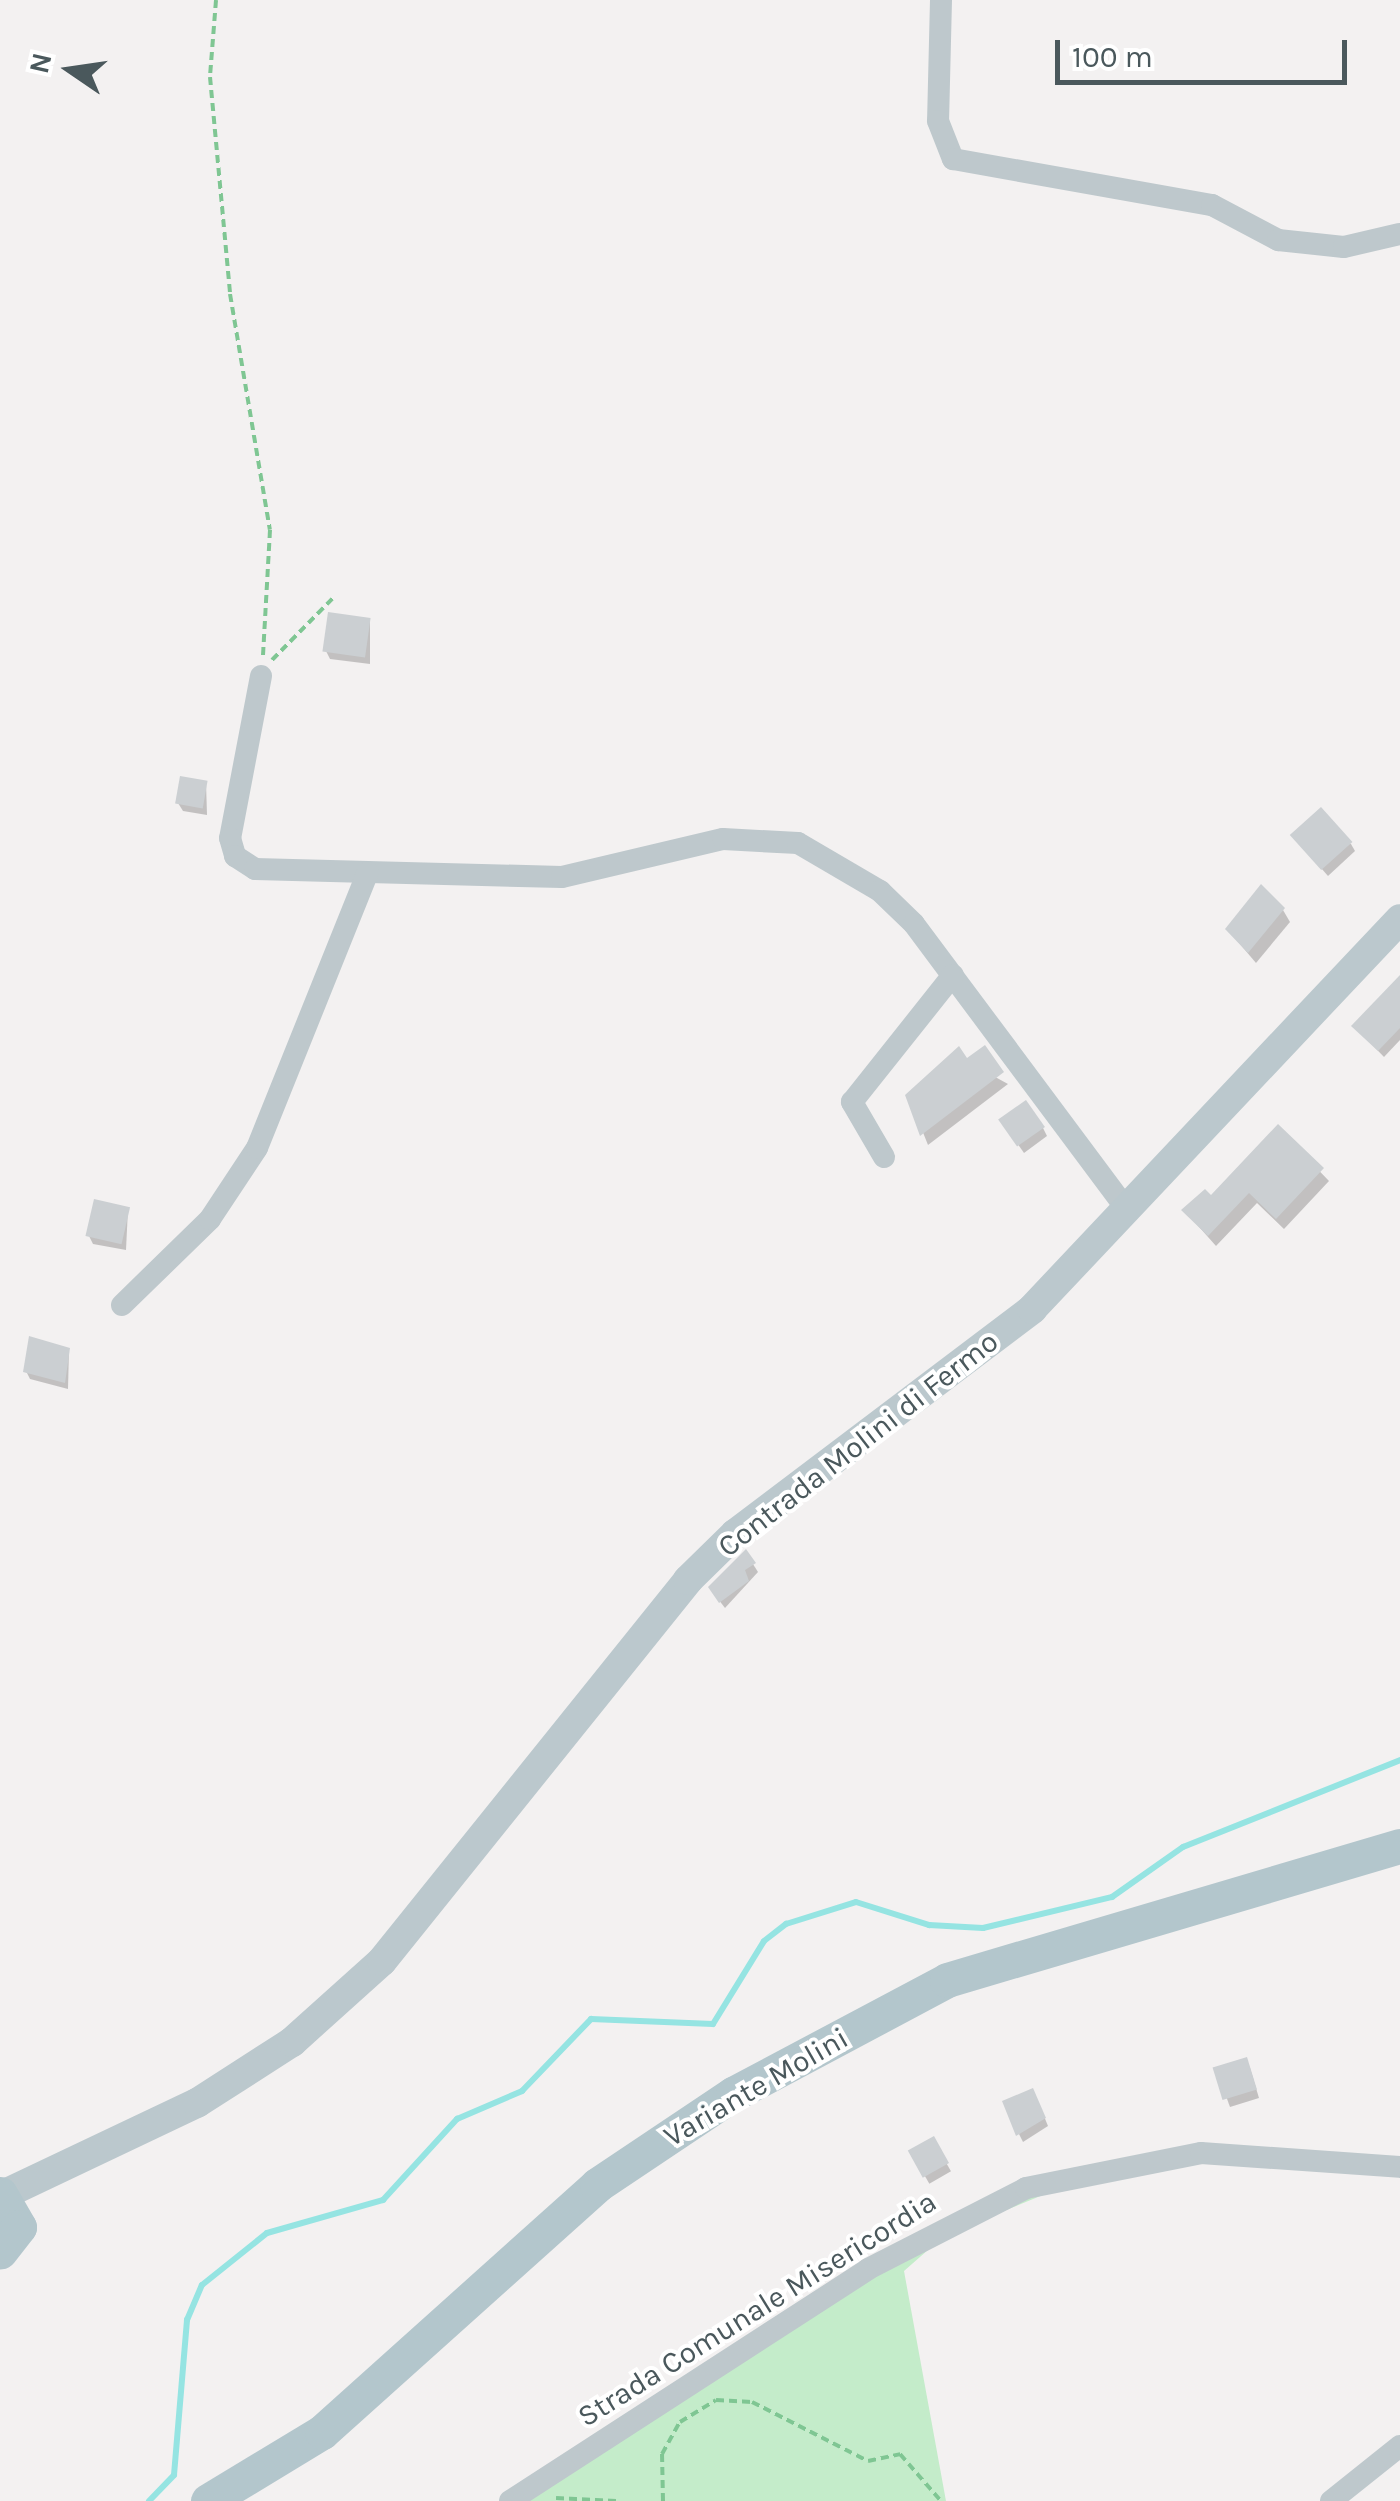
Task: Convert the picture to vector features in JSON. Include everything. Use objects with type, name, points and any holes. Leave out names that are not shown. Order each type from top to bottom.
[{"type":"main road","name":"Contrada Molini di Fermo","points":[[7,2202],[92,2153],[197,2103],[292,2042],[382,1961],[688,1580],[735,1534],[1032,1309],[1400,919]]},
{"type":"main road","name":"Variante Molini","points":[[208,2501],[322,2432],[597,2185],[732,2094],[948,1980],[1400,1846]]},
{"type":"main road","points":[[0,2251],[16,2236],[7,2202]]},
{"type":"street","points":[[940,0],[938,121],[953,159],[1212,205],[1278,240],[1344,248],[1400,234]]},
{"type":"street","points":[[262,676],[233,819],[235,856],[255,868],[598,875],[723,839],[798,843],[880,891],[953,975],[1127,1210]]},
{"type":"street","points":[[122,1306],[210,1219],[249,1162],[368,872]]},
{"type":"street","points":[[884,1158],[852,1102],[953,975]]},
{"type":"street","name":"Strada Comunale Misericordia","points":[[512,2500],[883,2260],[1026,2188],[1201,2153],[1400,2167]]},
{"type":"street","points":[[1331,2501],[1400,2446]]},
{"type":"path","points":[[216,0],[210,77],[228,274],[270,530],[262,676]]},
{"type":"path","points":[[262,676],[336,596]]},
{"type":"path","points":[[664,2501],[662,2454],[680,2422],[716,2400],[752,2402],[868,2461],[900,2454],[940,2501]]},
{"type":"path","points":[[512,2500],[616,2501]]},
{"type":"green space","points":[[1077,2181],[945,2235],[904,2271],[946,2501],[514,2501],[971,2212]]},
{"type":"building","points":[[328,612],[371,618],[365,658],[322,652]]},
{"type":"building","points":[[180,776],[208,781],[203,808],[175,804]]},
{"type":"building","points":[[1321,807],[1352,842],[1321,870],[1290,835]]},
{"type":"building","points":[[1261,884],[1285,908],[1248,953],[1225,929]]},
{"type":"building","points":[[1400,975],[1400,1028],[1378,1051],[1351,1026]]},
{"type":"building","points":[[985,1045],[1004,1072],[920,1136],[905,1095],[959,1046],[967,1058]]},
{"type":"building","points":[[1026,1100],[1045,1127],[1017,1147],[998,1120]]},
{"type":"building","points":[[1278,1124],[1324,1168],[1276,1219],[1249,1193],[1208,1236],[1181,1210],[1205,1189],[1211,1195]]},
{"type":"building","points":[[94,1199],[130,1207],[122,1244],[85,1236]]},
{"type":"building","points":[[29,1336],[70,1348],[65,1383],[23,1372]]},
{"type":"building","points":[[746,1549],[756,1563],[745,1570],[749,1581],[719,1603],[708,1587]]},
{"type":"building","points":[[1247,2057],[1257,2090],[1223,2100],[1213,2068]]},
{"type":"building","points":[[1033,2088],[1046,2118],[1016,2136],[1002,2101]]},
{"type":"building","points":[[934,2136],[949,2163],[923,2178],[908,2151]]},
{"type":"waterway","points":[[149,2501],[174,2475],[187,2320],[202,2285],[267,2233],[383,2200],[457,2119],[522,2091],[591,2019],[713,2024],[764,1941],[786,1924],[856,1902],[929,1925],[983,1928],[1112,1897],[1183,1847],[1400,1760]]}]
